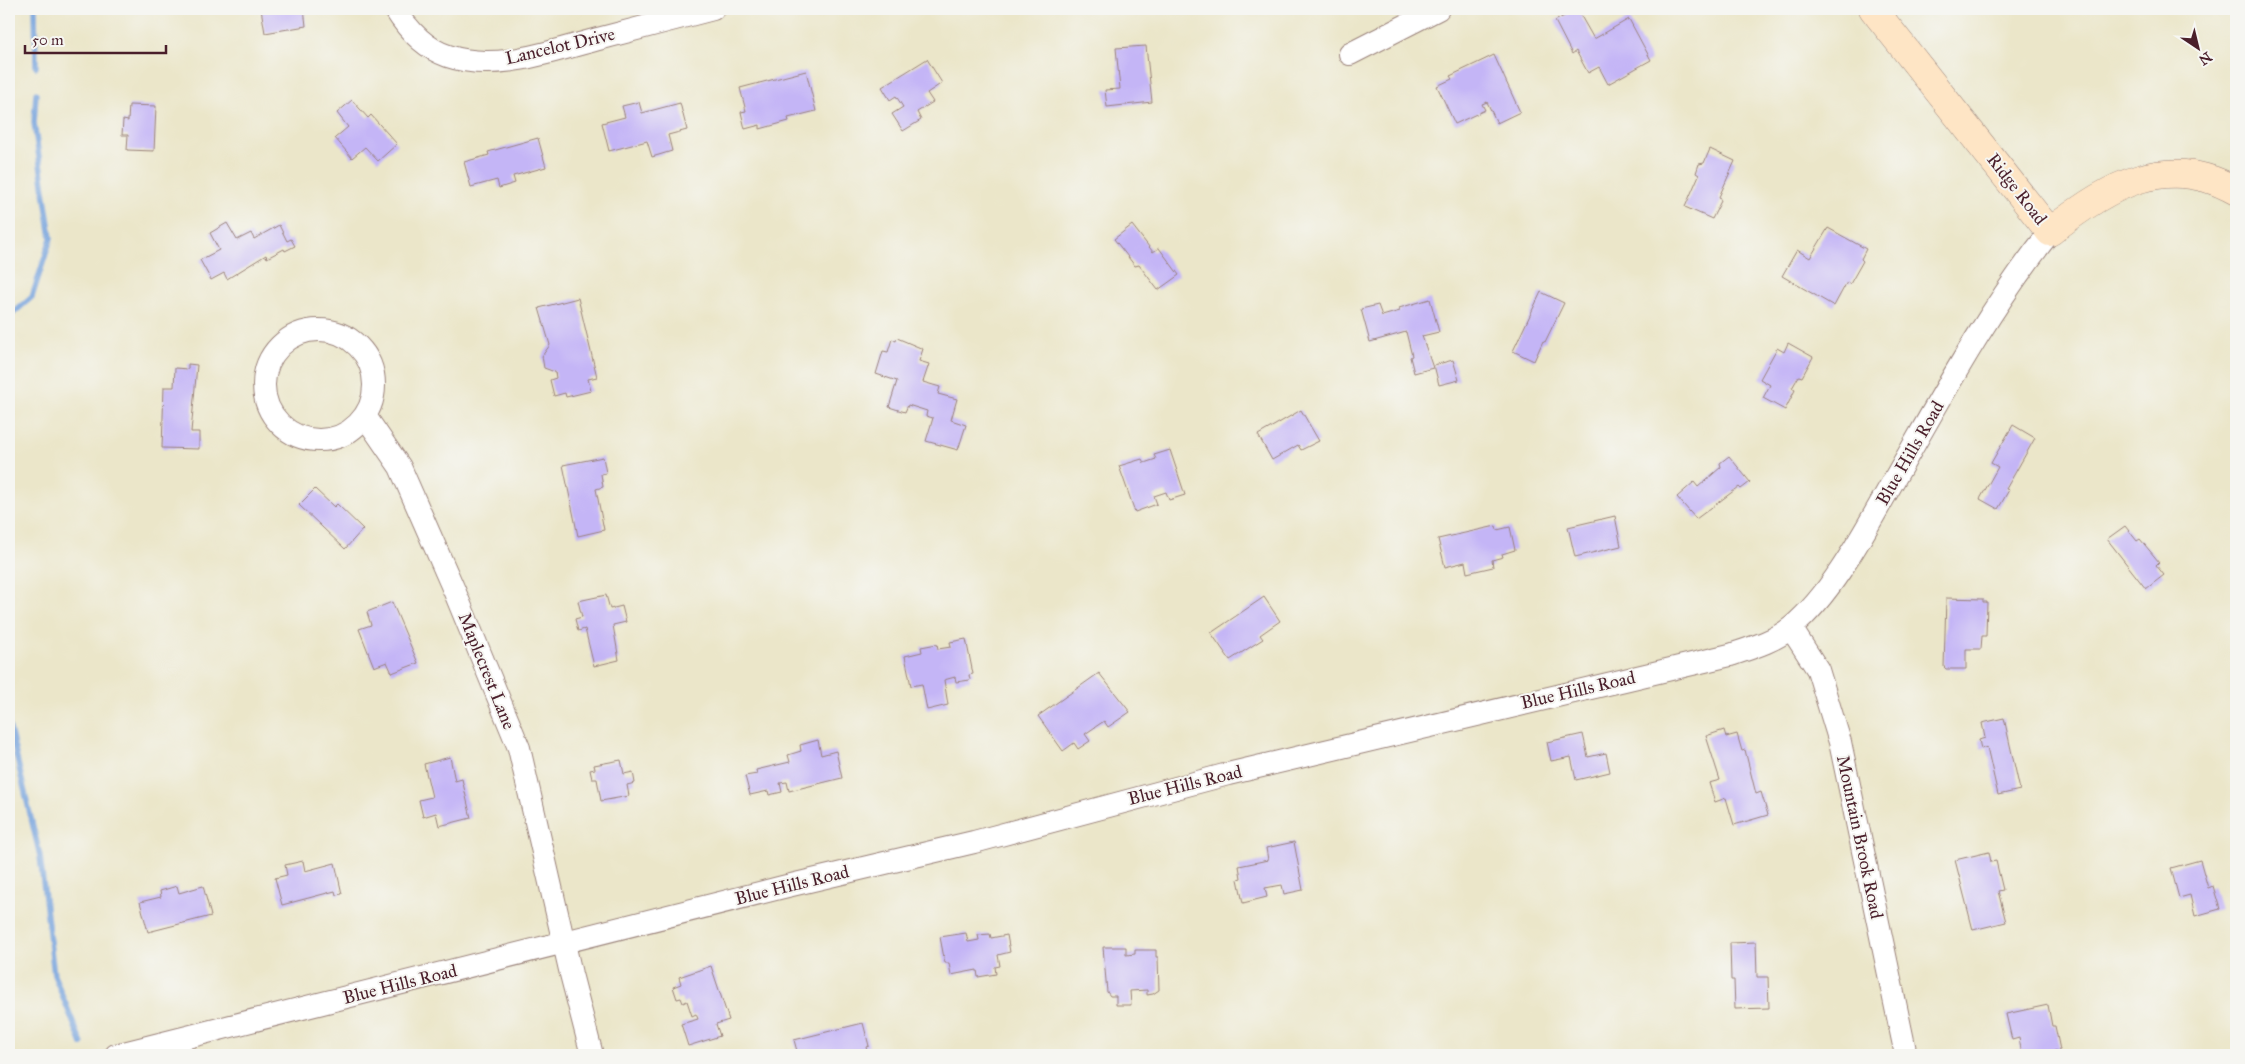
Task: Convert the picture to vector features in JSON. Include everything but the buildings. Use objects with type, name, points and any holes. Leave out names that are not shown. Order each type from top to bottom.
[{"type":"street","name":"Lancelot Drive","points":[[396,9],[417,38],[432,50],[450,57],[486,62],[524,57],[712,9]]},
{"type":"street","points":[[1350,54],[1438,9]]},
{"type":"street","name":"Ridge Road","points":[[1873,9],[2050,232],[2087,204],[2124,185],[2152,175],[2179,172],[2196,174],[2216,180],[2236,191]]},
{"type":"street","name":"Blue Hills Road","points":[[116,1055],[774,889],[974,842],[1228,774],[1730,655],[1756,646],[1791,628],[1825,590],[1851,552],[1968,354],[2024,267],[2050,232]]},
{"type":"street","points":[[312,330],[330,331],[347,337],[361,348],[370,364],[374,382],[372,400],[365,416],[352,429],[336,438],[318,440],[300,437],[284,428],[272,414],[265,397],[264,379],[269,362],[280,347],[294,336],[312,330]]},
{"type":"street","name":"Maplecrest Lane","points":[[365,416],[400,467],[454,590],[519,748],[563,943],[592,1055]]},
{"type":"street","name":"Mountain Brook Road","points":[[1791,628],[1818,670],[1840,742],[1906,1055]]},
{"type":"waterway","points":[[35,9],[36,67]]},
{"type":"waterway","points":[[9,317],[32,297],[51,238],[34,123],[36,93]]},
{"type":"waterway","points":[[9,725],[40,856],[54,975],[82,1044]]}]
